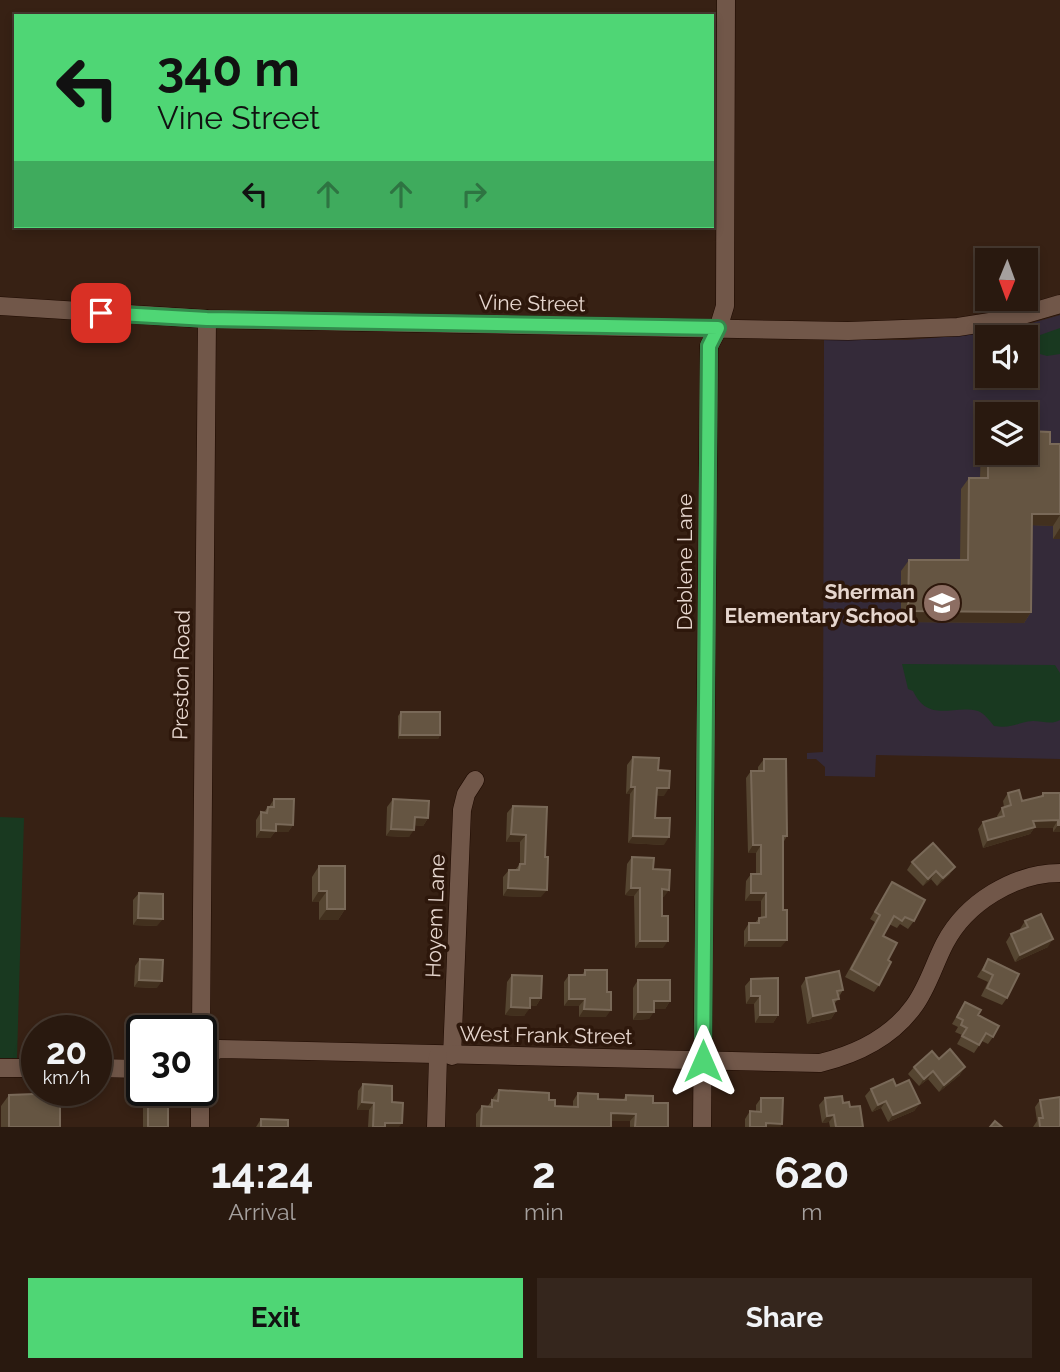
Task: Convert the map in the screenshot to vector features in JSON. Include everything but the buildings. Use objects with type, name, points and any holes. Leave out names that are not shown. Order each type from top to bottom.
[{"type":"street","name":"Deblene Lane","points":[[702,1127],[709,346],[725,306],[726,0]]},
{"type":"street","name":"Vine Street","points":[[0,306],[207,319],[848,331],[958,327],[1009,319],[1060,304]]},
{"type":"street","name":"Preston Road","points":[[201,1015],[207,319]]},
{"type":"street","name":"Hoyem Lane","points":[[436,1127],[445,1056],[462,810],[466,794],[475,780]]},
{"type":"street","name":"West Frank Street","points":[[217,1050],[820,1063],[839,1059],[873,1044],[895,1028],[915,1006],[945,944],[957,924],[972,909],[1010,885],[1034,876],[1060,873]]},
{"type":"street","points":[[0,1068],[21,1068]]},
{"type":"street","points":[[200,1106],[200,1127]]},
{"type":"shaded area","name":"Sherman Elementary School","points":[[1060,315],[1060,759],[876,755],[875,777],[825,776],[825,767],[816,759],[807,759],[807,753],[823,752],[824,340],[907,340],[975,334],[975,388],[1038,388],[1038,325],[1025,325]]},
{"type":"green space","points":[[1060,328],[1060,354],[1047,356],[1038,353],[1038,336]]},
{"type":"green space","points":[[902,664],[1055,665],[1060,673],[1060,720],[1050,723],[1033,721],[1001,727],[994,726],[978,711],[934,710],[926,707],[913,691],[908,689]]},
{"type":"green space","points":[[0,817],[24,818],[17,1058],[0,1058]]},
{"type":"place","name":"Sherman Elementary School","points":[[942,603]]},
{"type":"route","points":[[101,313],[207,319],[718,328],[709,346],[703,1061]]}]
